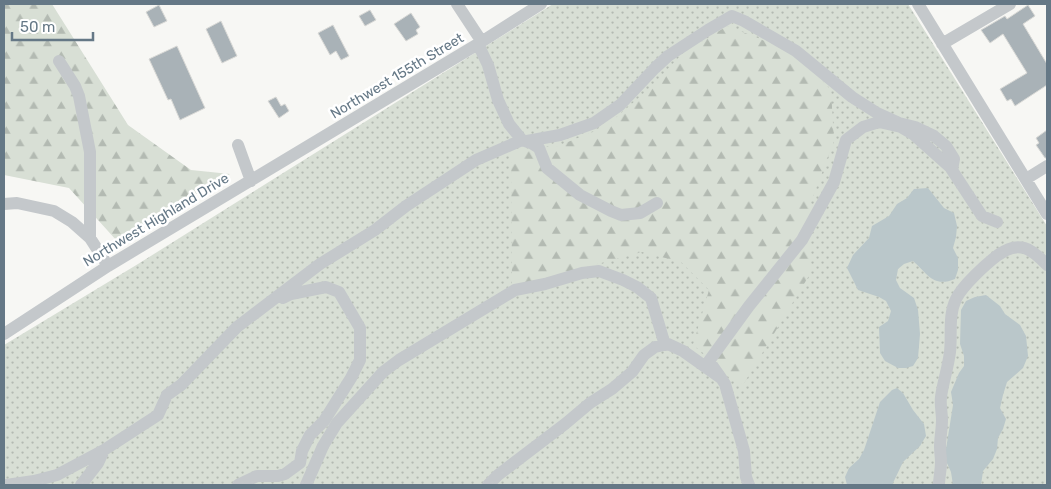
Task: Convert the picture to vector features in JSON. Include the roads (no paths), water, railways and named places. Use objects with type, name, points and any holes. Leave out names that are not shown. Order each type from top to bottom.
[{"type":"street","points":[[457,4],[480,43],[498,100],[509,124],[525,140],[539,148],[547,168],[580,195],[611,211],[621,214],[640,213],[657,203]]},
{"type":"street","name":"Northwest 155th Street","points":[[327,136],[541,4]]},
{"type":"street","points":[[918,4],[1026,179],[1045,205]]},
{"type":"street","points":[[942,44],[1010,4]]},
{"type":"street","points":[[6,485],[57,475],[104,450],[158,415],[167,395],[181,386],[237,327],[320,264],[375,230],[406,206],[476,160],[525,140],[560,135],[594,123],[620,105],[668,56],[732,16],[796,51],[852,97],[877,113],[899,124],[916,127],[934,136],[946,146],[954,159],[952,170]]},
{"type":"street","points":[[59,61],[79,96],[90,152],[90,238]]},
{"type":"street","points":[[749,485],[746,477],[744,451],[725,384],[710,361],[749,306],[802,240],[834,182],[846,140],[863,127],[879,122],[900,127],[913,134],[950,166],[982,216],[997,222]]},
{"type":"street","name":"Northwest Highland Drive","points":[[4,334],[108,266],[327,136]]},
{"type":"street","points":[[238,145],[251,180]]},
{"type":"street","points":[[1026,179],[1047,166]]},
{"type":"street","points":[[4,204],[17,203],[54,211],[72,222],[90,238],[108,266]]},
{"type":"street","points":[[940,485],[941,397],[948,370],[951,316],[956,299],[990,261],[1003,252],[1017,247],[1026,248],[1034,252],[1047,264]]},
{"type":"street","points":[[306,485],[323,446],[337,423],[383,372],[399,360],[515,290],[599,271],[637,287],[652,298],[665,345]]},
{"type":"street","points":[[238,485],[257,476],[285,474],[300,463],[302,451],[310,435],[324,421],[360,360],[360,328],[339,292],[326,287],[291,294],[259,311]]},
{"type":"street","points":[[488,485],[498,475],[590,403],[626,378],[644,355],[655,347],[668,344],[683,351],[721,378]]},
{"type":"street","points":[[81,485],[98,463],[104,450]]}]
